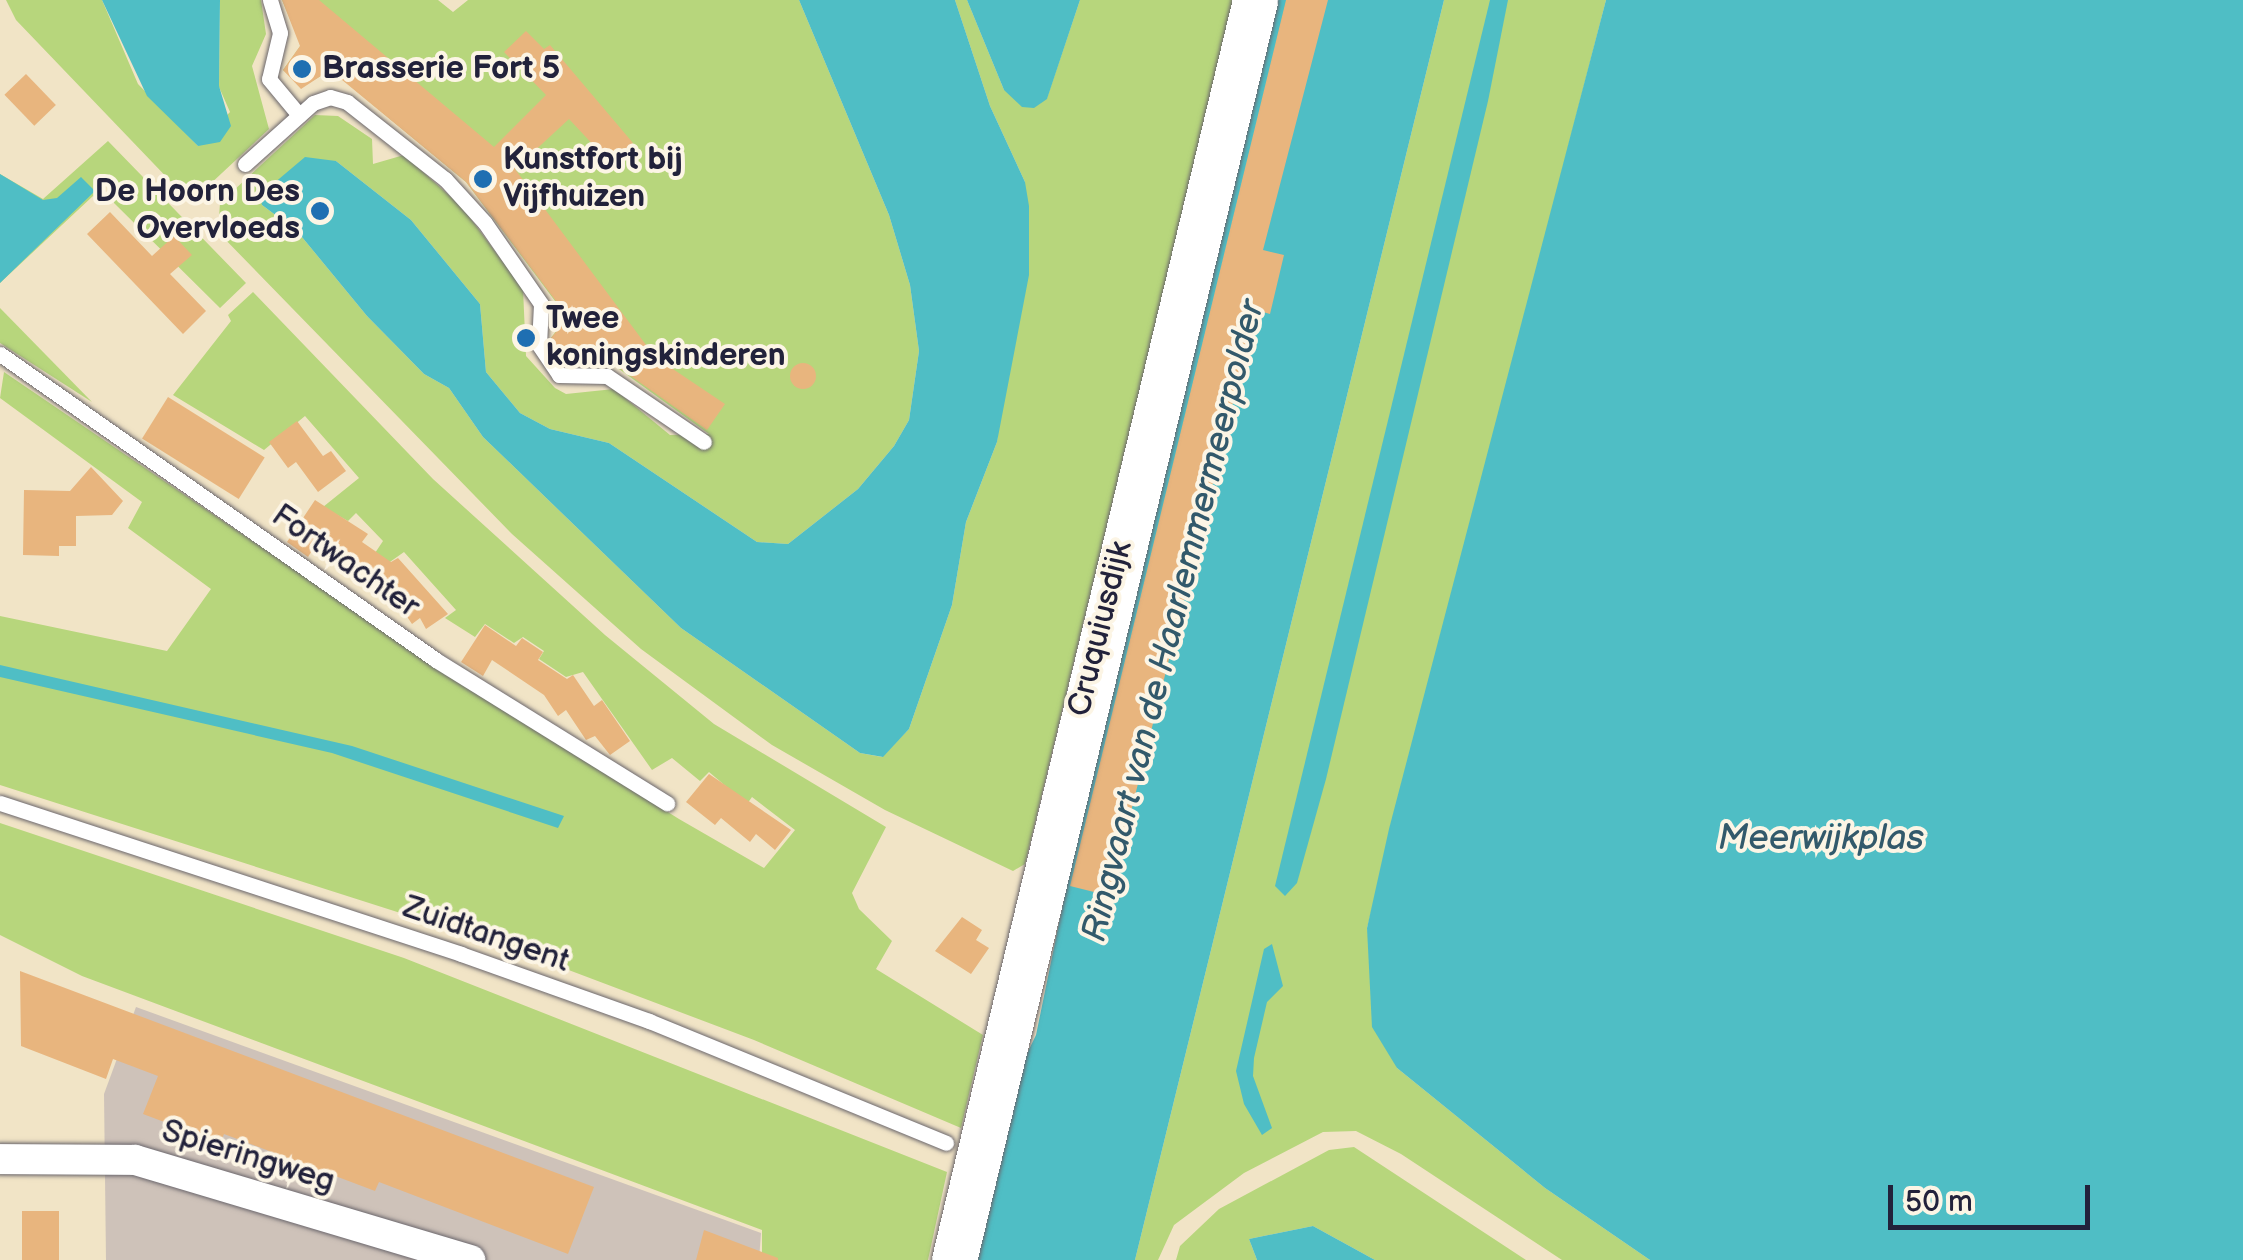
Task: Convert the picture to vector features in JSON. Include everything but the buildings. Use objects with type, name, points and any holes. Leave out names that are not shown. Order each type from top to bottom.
[{"type":"street","name":"Cruquiusdijk","points":[[954,1260],[1255,0]]},
{"type":"street","name":"Spieringweg","points":[[0,1159],[135,1160],[470,1260]]},
{"type":"lane","points":[[270,0],[280,38],[268,66],[269,79],[300,115]]},
{"type":"lane","points":[[245,164],[320,99],[347,102],[445,178],[537,295],[543,312],[538,338],[552,368],[568,380],[607,376],[704,442]]},
{"type":"lane","name":"Fortwachter","points":[[0,354],[436,660],[667,803]]},
{"type":"lane","name":"Zuidtangent","points":[[0,803],[461,954],[665,1028],[946,1142]]},
{"type":"shaded area","points":[[136,1007],[761,1233],[759,1260],[106,1260],[104,1094]]},
{"type":"green space","points":[[6,0],[102,0],[138,84],[198,146],[230,112],[219,87],[220,0],[261,0],[266,34],[252,66],[269,129],[207,187],[176,187],[16,20]]},
{"type":"green space","points":[[282,0],[438,0],[453,12],[468,0],[799,0],[889,215],[910,285],[919,351],[909,420],[894,446],[858,489],[788,544],[757,542],[609,443],[550,429],[520,413],[486,372],[480,304],[411,220],[336,161],[262,205],[297,231],[367,316],[424,374],[449,388],[483,437],[681,628],[860,753],[882,757],[909,729],[952,605],[966,522],[997,442],[1025,182],[990,106],[955,0],[967,0],[1004,90],[1047,98],[1080,0],[1234,0],[1025,864],[1013,871],[885,810],[772,745],[641,649],[512,534],[218,232],[220,203],[315,115],[338,116],[372,139],[373,164],[404,155],[462,207],[523,289],[526,356],[555,388],[566,394],[614,389],[670,435],[709,434],[594,351],[569,363],[560,358],[550,339],[567,317],[466,182],[331,70],[302,87],[283,70],[301,45]]},
{"type":"green space","points":[[1444,0],[1606,0],[1367,928],[1397,1068],[1545,1188],[1650,1260],[1562,1260],[1401,1154],[1356,1131],[1323,1132],[1244,1173],[1174,1225],[1158,1260],[1135,1260]]},
{"type":"green space","points":[[108,141],[246,283],[220,308],[114,203],[110,180],[102,187],[106,196],[98,202],[93,196],[0,283],[0,174],[43,199]]},
{"type":"green space","points":[[253,292],[433,479],[605,635],[714,724],[886,827],[852,893],[859,909],[892,941],[876,969],[983,1035],[961,1128],[754,1040],[513,949],[0,785],[0,616],[167,651],[211,589],[128,528],[142,502],[0,398],[4,372],[452,677],[679,819],[764,868],[795,830],[752,797],[747,804],[709,772],[700,781],[672,758],[652,770],[583,672],[566,677],[539,659],[544,651],[523,637],[514,643],[485,624],[475,637],[445,618],[456,610],[404,552],[387,564],[373,556],[383,541],[356,513],[348,521],[323,507],[359,478],[305,416],[264,450],[173,395],[231,321],[228,315]]},
{"type":"green space","points":[[0,308],[92,402],[0,343]]},
{"type":"green space","points":[[0,823],[404,958],[947,1172],[928,1260],[762,1260],[762,1230],[82,976],[0,935]]},
{"type":"green space","points":[[1354,1147],[1526,1260],[1375,1260],[1313,1226],[1249,1239],[1257,1260],[1176,1260],[1180,1246],[1219,1209],[1329,1150]]},
{"type":"water","points":[[102,0],[220,0],[219,86],[231,126],[220,142],[198,146],[147,96]]},
{"type":"water","points":[[799,0],[955,0],[990,106],[1025,182],[1029,206],[1029,275],[997,442],[966,522],[952,605],[909,729],[883,757],[860,753],[681,628],[483,437],[449,388],[424,374],[367,316],[297,231],[262,205],[260,195],[305,157],[336,161],[411,220],[480,304],[486,372],[520,413],[550,429],[609,443],[757,542],[788,544],[858,489],[894,446],[909,420],[919,351],[910,285],[889,215]]},
{"type":"water","points":[[967,0],[1080,0],[1047,99],[1034,108],[1022,107],[1004,90]]},
{"type":"water","name":"Ringvaart van de Haarlemmermeerpolder","points":[[1276,0],[1444,0],[1135,1260],[973,1260],[1019,1070],[1036,1035],[1094,752]]},
{"type":"water","points":[[1490,0],[1508,0],[1488,101],[1326,779],[1297,883],[1285,896],[1275,886]]},
{"type":"water","name":"Meerwijkplas","points":[[1606,0],[2243,0],[2243,1260],[1650,1260],[1545,1188],[1397,1068],[1372,1027],[1367,928],[1389,829]]},
{"type":"water","points":[[0,174],[43,200],[57,198],[81,177],[95,191],[0,283]]},
{"type":"water","points":[[0,665],[352,746],[564,816],[558,828],[332,753],[0,677]]},
{"type":"water","points":[[1272,944],[1283,986],[1267,1002],[1254,1058],[1253,1076],[1272,1128],[1262,1135],[1244,1104],[1236,1071],[1264,949]]},
{"type":"water","points":[[1313,1226],[1375,1260],[1257,1260],[1249,1239]]},
{"type":"place","name":"Brasserie Fort 5","points":[[302,69]]},
{"type":"place","name":"Kunstfort bij Vijfhuizen","points":[[483,179]]},
{"type":"place","name":"De Hoorn Des Overvloeds","points":[[320,211]]},
{"type":"place","name":"Twee koningskinderen","points":[[526,338]]}]
